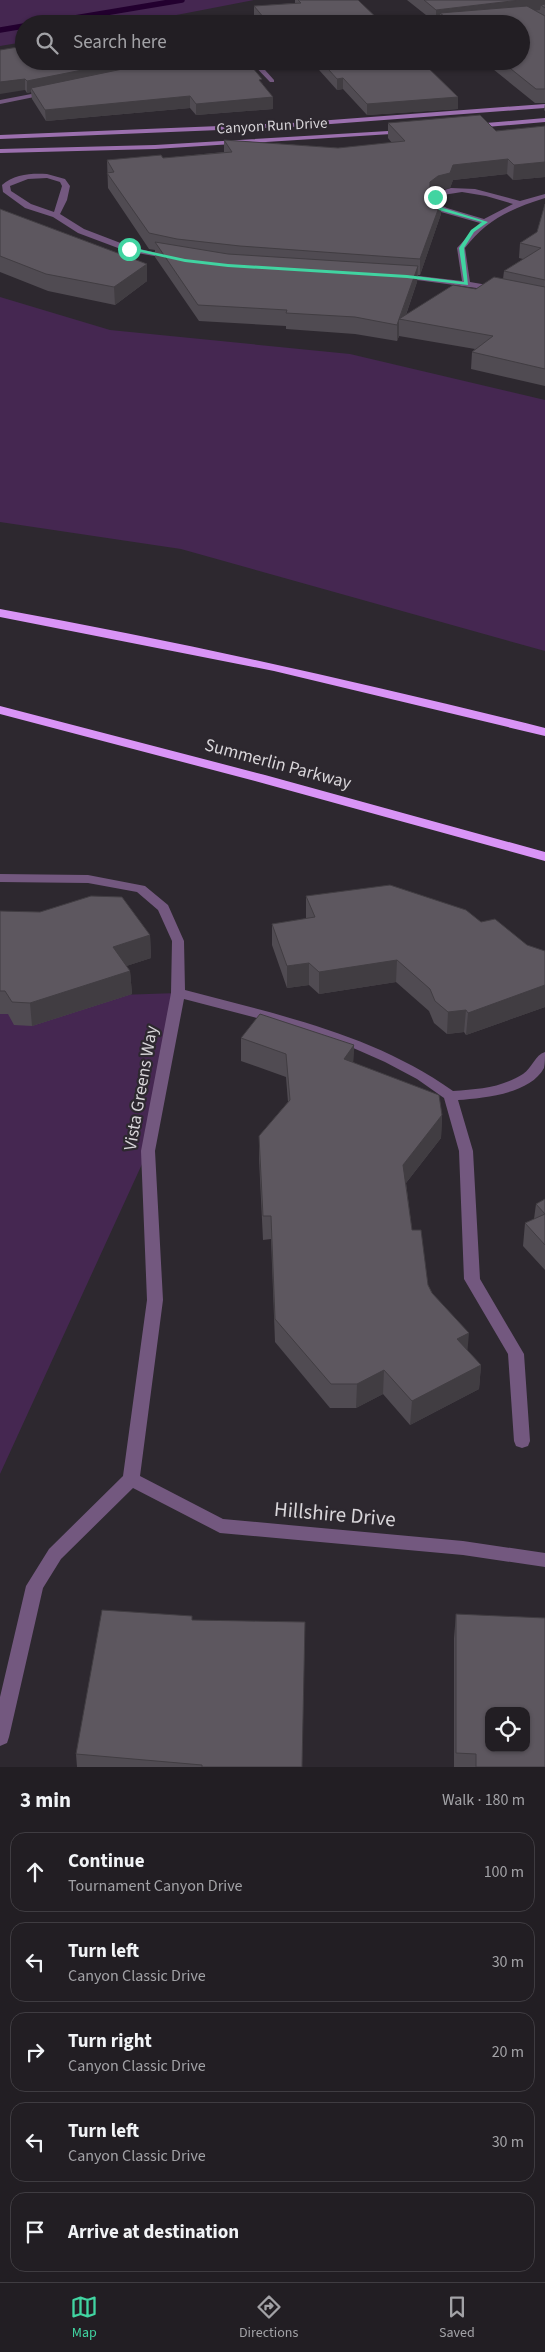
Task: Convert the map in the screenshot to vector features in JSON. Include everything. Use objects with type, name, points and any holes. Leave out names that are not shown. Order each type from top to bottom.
[{"type":"highway","points":[[0,613],[256,664],[457,709],[545,732]]},
{"type":"highway","name":"Summerlin Parkway","points":[[0,710],[260,778],[545,857]]},
{"type":"street","points":[[261,70],[272,82]]},
{"type":"street","points":[[0,102],[57,91]]},
{"type":"street","name":"Canyon Run Drive","points":[[0,137],[263,127],[545,106]]},
{"type":"street","points":[[470,127],[545,120]]},
{"type":"street","name":"Canyon Run Drive","points":[[0,151],[155,147],[414,132]]},
{"type":"street","points":[[56,215],[63,200],[66,186],[62,180],[48,176],[27,177],[12,181],[6,185],[7,192],[28,206],[56,215],[81,231],[129,249],[176,259]]},
{"type":"street","points":[[486,222],[441,209],[434,204],[434,200],[444,193],[469,190],[520,204]]},
{"type":"street","points":[[466,284],[461,248],[473,231],[499,212],[545,196]]},
{"type":"street","points":[[397,276],[466,284],[504,291]]},
{"type":"street","name":"Vista Greens Way","points":[[0,878],[88,879],[141,890],[164,908],[178,940],[178,993],[148,1151],[154,1300],[131,1478]]},
{"type":"street","points":[[178,993],[336,1037],[405,1064],[450,1096],[466,1151],[472,1279],[516,1354],[522,1442]]},
{"type":"street","points":[[450,1096],[497,1092],[530,1076],[545,1057]]},
{"type":"street","points":[[0,1737],[35,1586],[55,1554],[131,1478]]},
{"type":"street","name":"Hillshire Drive","points":[[131,1478],[220,1526],[462,1548],[545,1560]]},
{"type":"shaded area","points":[[0,0],[254,0],[176,15],[15,15],[15,44],[0,46]]},
{"type":"shaded area","points":[[0,297],[110,330],[350,354],[545,400],[545,651],[181,549],[0,522]]},
{"type":"shaded area","points":[[178,993],[148,1151],[0,1474],[0,999]]},
{"type":"building","points":[[298,0],[358,0],[374,15],[262,15],[254,6],[301,3]]},
{"type":"building","points":[[424,0],[520,0],[436,10]]},
{"type":"building","points":[[527,6],[545,16],[545,89],[536,89],[512,70],[530,70],[530,15],[443,15],[440,13]]},
{"type":"building","points":[[15,48],[15,70],[82,70],[27,81],[25,79],[0,82],[0,50]]},
{"type":"building","points":[[118,70],[254,70],[262,79],[259,80],[273,97],[196,104],[190,96],[45,110],[31,88]]},
{"type":"building","points":[[329,70],[430,70],[458,97],[367,104],[343,78],[337,79]]},
{"type":"building","points":[[480,115],[496,131],[545,126],[545,162],[514,165],[508,159],[453,165],[450,173],[438,176],[430,182],[430,191],[442,199],[420,259],[240,246],[177,239],[149,233],[107,173],[114,172],[107,160],[161,155],[163,158],[232,152],[224,140],[338,148],[405,141],[388,123]]},
{"type":"building","points":[[545,204],[545,280],[504,271],[541,248],[520,243],[537,232]]},
{"type":"building","points":[[0,209],[147,264],[114,287],[46,274],[0,256]]},
{"type":"building","points":[[155,242],[228,254],[418,266],[397,325],[355,317],[286,313],[287,310],[198,305]]},
{"type":"building","points":[[494,277],[545,287],[545,369],[472,352],[493,336],[399,319],[453,285],[476,289]]},
{"type":"building","points":[[390,885],[466,910],[481,922],[495,919],[527,945],[545,951],[545,985],[468,1013],[466,1010],[448,1012],[435,1001],[430,989],[397,960],[319,972],[309,963],[287,966],[272,924],[315,917],[306,896]]},
{"type":"building","points":[[91,896],[122,897],[150,935],[113,947],[130,971],[30,1003],[12,1002],[5,991],[0,991],[0,911],[40,912]]},
{"type":"building","points":[[260,1014],[354,1045],[344,1059],[439,1095],[442,1115],[403,1165],[412,1230],[421,1230],[428,1285],[432,1293],[469,1333],[457,1339],[481,1365],[412,1401],[384,1370],[357,1384],[331,1384],[275,1319],[271,1216],[263,1216],[259,1136],[290,1100],[286,1054],[241,1038]]},
{"type":"building","points":[[545,1199],[545,1214],[536,1204]]},
{"type":"building","points":[[545,1214],[545,1245],[525,1223]]},
{"type":"building","points":[[102,1610],[192,1616],[192,1620],[305,1622],[302,1767],[202,1767],[202,1765],[76,1754]]},
{"type":"building","points":[[456,1614],[545,1618],[545,1767],[476,1767],[476,1754],[456,1753]]},
{"type":"waterway","points":[[93,15],[182,0]]},
{"type":"waterway","points":[[0,30],[15,28]]},
{"type":"route","points":[[129,249],[228,266],[407,277],[466,284],[461,248],[473,231],[486,222],[441,209],[433,202],[435,197]]}]
